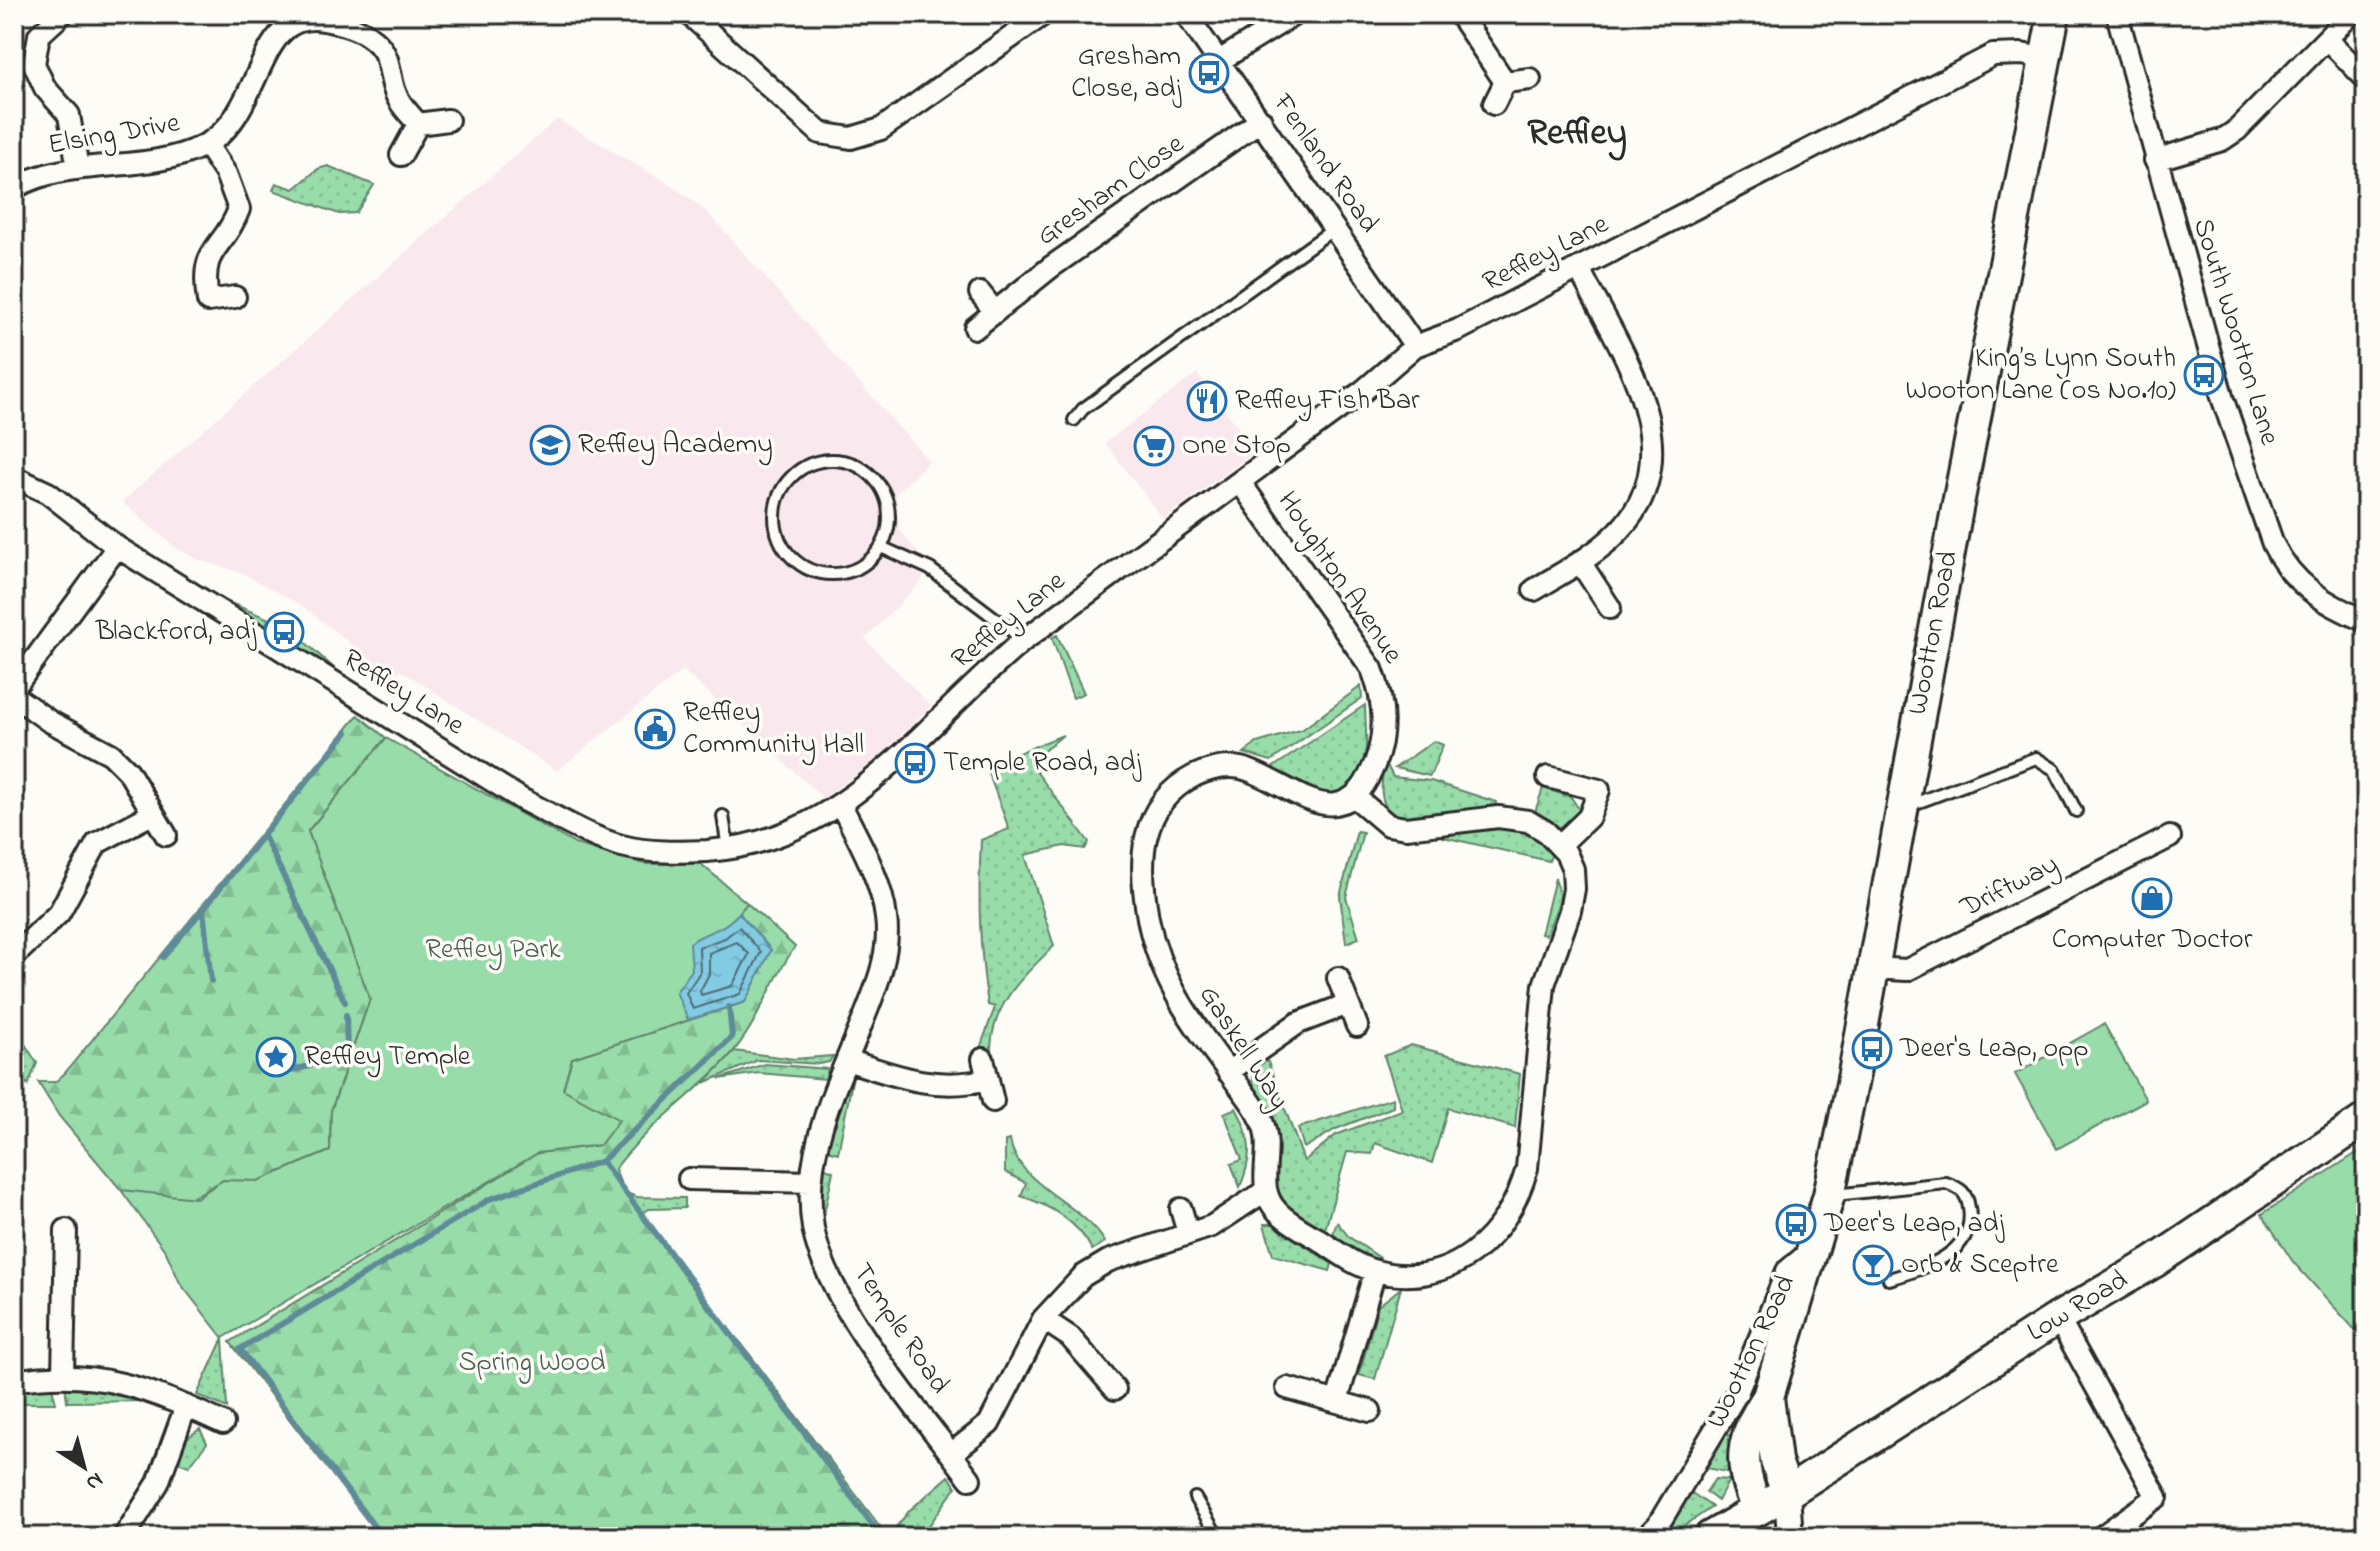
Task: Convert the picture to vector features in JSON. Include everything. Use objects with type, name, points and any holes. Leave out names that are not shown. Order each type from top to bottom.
[{"type":"main road","name":"Wootton Road","points":[[1757,1509],[1746,1484],[1742,1453],[1751,1424],[1768,1397],[1829,1195],[2054,14]]},
{"type":"main road","name":"Low Road","points":[[1710,1537],[1787,1493],[2058,1318],[2154,1262],[2366,1119]]},
{"type":"main road","name":"Wootton Road","points":[[1768,1397],[1776,1461],[1787,1493]]},
{"type":"street","points":[[62,14],[39,35],[34,64],[45,88],[69,115],[78,169]]},
{"type":"street","points":[[689,14],[820,133],[851,138],[881,129],[1044,14]]},
{"type":"street","name":"Fenland Road","points":[[1186,14],[1415,346]]},
{"type":"street","points":[[1219,61],[1295,14]]},
{"type":"street","points":[[1459,14],[1505,82]]},
{"type":"street","name":"South Wootton Lane","points":[[2117,14],[2223,400],[2273,544],[2300,585],[2330,606],[2366,621]]},
{"type":"street","points":[[2155,160],[2222,140],[2237,130],[2351,14]]},
{"type":"street","points":[[302,16],[352,27],[377,42],[391,69],[399,100],[418,124]]},
{"type":"street","name":"Elsing Drive","points":[[14,188],[47,175],[78,169],[179,157],[207,145],[245,104],[271,45],[292,22],[302,16]]},
{"type":"street","points":[[2327,39],[2366,79]]},
{"type":"street","name":"Reffley Lane","points":[[14,477],[48,493],[117,547],[523,800],[573,825],[623,846],[674,852],[728,849],[765,842],[803,828],[876,779],[1024,640],[1363,391],[1415,346],[1458,330],[1993,55],[2021,54],[2045,58]]},
{"type":"street","points":[[1505,82],[1530,79]]},
{"type":"street","points":[[1494,104],[1505,82]]},
{"type":"street","points":[[418,124],[448,120]]},
{"type":"street","name":"Gresham Close","points":[[975,328],[1051,267],[1261,120]]},
{"type":"street","points":[[401,155],[418,124]]},
{"type":"street","points":[[207,145],[226,174],[239,209],[232,226],[206,259],[204,275],[208,301],[235,297]]},
{"type":"street","points":[[1534,590],[1603,546],[1632,514],[1646,480],[1653,441],[1643,397],[1579,269]]},
{"type":"street","points":[[980,293],[995,312]]},
{"type":"street","name":"Houghton Avenue","points":[[1240,482],[1361,650],[1380,690],[1381,743],[1367,782],[1355,797]]},
{"type":"street","points":[[14,688],[117,547]]},
{"type":"street","points":[[1580,562],[1610,608]]},
{"type":"street","points":[[14,696],[49,721],[111,754],[128,771],[166,835]]},
{"type":"street","name":"Gaskell Way","points":[[1265,1191],[1269,1152],[1262,1121],[1184,1012],[1155,948],[1148,919],[1141,853],[1154,812],[1184,781],[1219,767],[1240,768],[1260,774],[1314,801],[1334,805],[1355,797]]},
{"type":"street","points":[[1548,777],[1608,793],[1560,845]]},
{"type":"street","points":[[951,1454],[989,1424],[1043,1319],[1083,1276],[1108,1261],[1222,1221],[1265,1191],[1276,1211],[1349,1259],[1375,1271],[1403,1275],[1452,1265],[1494,1235],[1519,1197],[1527,1168],[1544,985],[1570,911],[1574,889],[1573,869],[1560,845],[1545,831],[1512,817],[1424,828],[1388,825],[1355,797]]},
{"type":"street","name":"Temple Road","points":[[841,805],[861,847],[887,919],[881,976],[815,1147],[811,1182],[813,1229],[830,1279],[852,1318],[970,1479]]},
{"type":"street","points":[[14,956],[59,913],[97,843],[152,814]]},
{"type":"street","name":"Driftway","points":[[1871,968],[1907,970],[2170,837]]},
{"type":"street","points":[[1338,978],[1357,1026]]},
{"type":"street","points":[[1228,1072],[1298,1023],[1348,1004]]},
{"type":"street","points":[[847,1060],[916,1083],[964,1085],[986,1069],[993,1101]]},
{"type":"street","points":[[689,1179],[811,1182]]},
{"type":"street","points":[[1181,1209],[1188,1233]]},
{"type":"street","points":[[63,1375],[66,1230]]},
{"type":"street","name":"Wootton Road","points":[[1646,1537],[1658,1525],[1737,1393],[1787,1271],[1811,1251]]},
{"type":"street","points":[[1337,1401],[1375,1271]]},
{"type":"street","points":[[2058,1318],[2157,1497],[2101,1537]]},
{"type":"street","points":[[1043,1319],[1070,1337],[1115,1389]]},
{"type":"street","points":[[14,1381],[63,1375],[98,1377],[144,1388],[223,1423]]},
{"type":"street","points":[[1287,1388],[1370,1411]]},
{"type":"street","points":[[124,1537],[158,1483],[186,1406]]},
{"type":"street","points":[[1787,1493],[1789,1537]]},
{"type":"street","points":[[1757,1509],[1789,1537]]},
{"type":"lane","points":[[1074,420],[1083,409],[1335,228]]},
{"type":"lane","points":[[841,460],[862,468],[879,483],[888,503],[889,525],[881,547],[864,564],[842,573],[807,568],[788,554],[777,532],[775,509],[783,487],[798,470],[819,461],[841,460]]},
{"type":"lane","points":[[881,547],[930,569],[1024,640]]},
{"type":"lane","points":[[1901,809],[2036,758],[2055,770],[2076,811]]},
{"type":"lane","points":[[723,816],[728,849]]},
{"type":"lane","points":[[1829,1195],[1946,1183],[1959,1187],[1967,1197],[1970,1214],[1961,1244],[1923,1269],[1889,1279]]},
{"type":"lane","points":[[1195,1498],[1218,1537]]},
{"type":"shaded area","name":"Reffley Academy","points":[[557,119],[673,186],[706,211],[929,461],[896,494],[899,529],[919,554],[934,563],[918,585],[865,639],[931,706],[874,762],[823,798],[683,670],[557,771],[400,670],[395,678],[301,605],[242,573],[196,559],[175,547],[122,502]]},
{"type":"shaded area","points":[[1197,373],[1256,451],[1163,519],[1105,443]]},
{"type":"green space","points":[[328,166],[374,185],[356,213],[339,214],[273,190],[276,183],[294,189],[318,169]]},
{"type":"green space","points":[[221,599],[269,619],[264,627]]},
{"type":"green space","points":[[297,635],[335,669],[291,642]]},
{"type":"green space","points":[[1057,635],[1084,693],[1073,698],[1052,638]]},
{"type":"green space","points":[[1361,686],[1362,698],[1271,761],[1244,753],[1257,743],[1303,729]]},
{"type":"green space","points":[[1365,705],[1364,760],[1360,771],[1343,789],[1328,796],[1272,768]]},
{"type":"green space","points":[[358,715],[386,738],[308,831],[370,999],[331,1111],[330,1151],[251,1184],[216,1184],[188,1200],[121,1190],[59,1116],[38,1082],[55,1082],[65,1073]]},
{"type":"green space","points":[[1063,735],[1040,754],[1032,766],[1089,842],[1085,849],[1064,846],[1025,855],[1054,946],[1012,991],[997,1017],[991,1048],[979,1051],[995,1007],[988,1005],[983,963],[981,840],[1009,829],[986,766]]},
{"type":"green space","name":"Reffley Park","points":[[386,738],[575,844],[645,864],[701,864],[747,903],[739,913],[771,950],[745,1002],[572,1058],[563,1089],[619,1120],[600,1145],[538,1153],[223,1338],[180,1283],[166,1252],[121,1190],[196,1198],[223,1180],[258,1181],[330,1151],[331,1111],[370,999],[308,831]]},
{"type":"green space","points":[[1434,741],[1443,745],[1430,776],[1395,768]]},
{"type":"green space","points":[[1385,761],[1393,777],[1431,781],[1496,802],[1495,808],[1399,819],[1383,801]]},
{"type":"green space","points":[[1543,788],[1571,797],[1582,814],[1564,829],[1534,815]]},
{"type":"green space","points":[[1512,823],[1554,848],[1549,861],[1443,837],[1443,831]]},
{"type":"green space","points":[[1357,831],[1363,832],[1346,897],[1359,938],[1346,943],[1340,896]]},
{"type":"green space","points":[[1555,878],[1560,900],[1546,935],[1541,934]]},
{"type":"green space","name":"Spring Wood","points":[[747,903],[795,947],[750,1028],[732,1053],[642,1138],[615,1169],[624,1192],[707,1307],[741,1343],[888,1537],[380,1537],[230,1342],[538,1153],[600,1145],[563,1089],[572,1058],[745,1002],[739,913]]},
{"type":"green space","points":[[2104,1024],[2146,1100],[2057,1149],[2015,1074]]},
{"type":"green space","points":[[14,1027],[37,1063],[28,1085],[14,1071]]},
{"type":"green space","points":[[1411,1045],[1520,1074],[1515,1128],[1448,1108],[1432,1163],[1375,1143],[1372,1154],[1347,1152],[1324,1233],[1288,1210],[1276,1193],[1276,1139],[1258,1099],[1254,1069],[1260,1058],[1268,1062],[1304,1161],[1336,1135],[1402,1110],[1384,1056]]},
{"type":"green space","points":[[734,1051],[794,1059],[833,1056],[829,1062],[819,1064],[758,1060],[704,1083]]},
{"type":"green space","points":[[765,1064],[828,1069],[825,1079],[759,1073],[719,1079]]},
{"type":"green space","points":[[853,1076],[838,1153],[824,1149]]},
{"type":"green space","points":[[1393,1098],[1393,1107],[1336,1129],[1304,1148],[1298,1128]]},
{"type":"green space","points":[[1236,1108],[1249,1147],[1240,1187],[1231,1164],[1242,1160],[1224,1113]]},
{"type":"green space","points":[[1010,1140],[1015,1156],[1025,1170],[1082,1216],[1105,1242],[1092,1250],[1079,1231],[1062,1216],[1021,1196],[1026,1183],[1005,1172],[1005,1141]]},
{"type":"green space","points":[[2366,1147],[2366,1342],[2293,1262],[2262,1214]]},
{"type":"green space","points":[[821,1166],[833,1171],[822,1224]]},
{"type":"green space","points":[[624,1192],[637,1197],[685,1198],[685,1208],[649,1209],[641,1213]]},
{"type":"green space","points":[[1337,1222],[1349,1237],[1380,1258],[1377,1261],[1332,1237]]},
{"type":"green space","points":[[1264,1224],[1273,1224],[1332,1264],[1330,1271],[1273,1255]]},
{"type":"green space","points":[[1401,1288],[1375,1379],[1359,1375],[1378,1306]]},
{"type":"green space","points":[[223,1338],[227,1408],[197,1395]]},
{"type":"green space","points":[[51,1384],[56,1403],[15,1403],[14,1391]]},
{"type":"green space","points":[[65,1384],[152,1401],[67,1402]]},
{"type":"green space","points":[[200,1429],[207,1443],[189,1466],[175,1461],[184,1440]]},
{"type":"green space","points":[[1725,1433],[1730,1436],[1731,1473],[1707,1468]]},
{"type":"green space","points":[[949,1476],[956,1487],[921,1537],[888,1537],[910,1510]]},
{"type":"green space","points":[[1715,1479],[1729,1480],[1718,1501],[1706,1492]]},
{"type":"green space","points":[[1692,1493],[1712,1507],[1668,1537],[1658,1537]]},
{"type":"water","points":[[739,913],[771,950],[745,1002],[688,1020],[676,992],[692,970],[690,943],[725,925]]},
{"type":"waterway","points":[[211,981],[203,909],[347,732]]},
{"type":"waterway","points":[[263,834],[345,1002]]},
{"type":"waterway","points":[[163,957],[203,909]]},
{"type":"waterway","points":[[382,1537],[240,1349],[490,1199],[602,1161],[732,1037],[729,1007]]},
{"type":"waterway","points":[[275,1075],[347,1056],[346,1015]]},
{"type":"waterway","points":[[602,1161],[881,1536]]},
{"type":"place","name":"Gresham Close, adj","points":[[1209,73]]},
{"type":"place","name":"King’s Lynn South Wooton Lane (os No.10)","points":[[2204,375]]},
{"type":"place","name":"Reffley Fish Bar","points":[[1207,401]]},
{"type":"place","name":"Reffley Academy","points":[[550,445]]},
{"type":"place","name":"One Stop","points":[[1154,446]]},
{"type":"place","name":"Blackford, adj","points":[[284,632]]},
{"type":"place","name":"Reffley Community Hall","points":[[655,729]]},
{"type":"place","name":"Temple Road, adj","points":[[915,763]]},
{"type":"place","name":"Computer Doctor","points":[[2152,898]]},
{"type":"place","name":"Deer's Leap, opp","points":[[1872,1049]]},
{"type":"place","name":"Reffley Temple","points":[[276,1057]]},
{"type":"place","name":"Deer's Leap, adj","points":[[1796,1224]]},
{"type":"place","name":"Orb & Sceptre","points":[[1873,1265]]},
{"type":"district","name":"Reffley","points":[[1577,134]]}]
